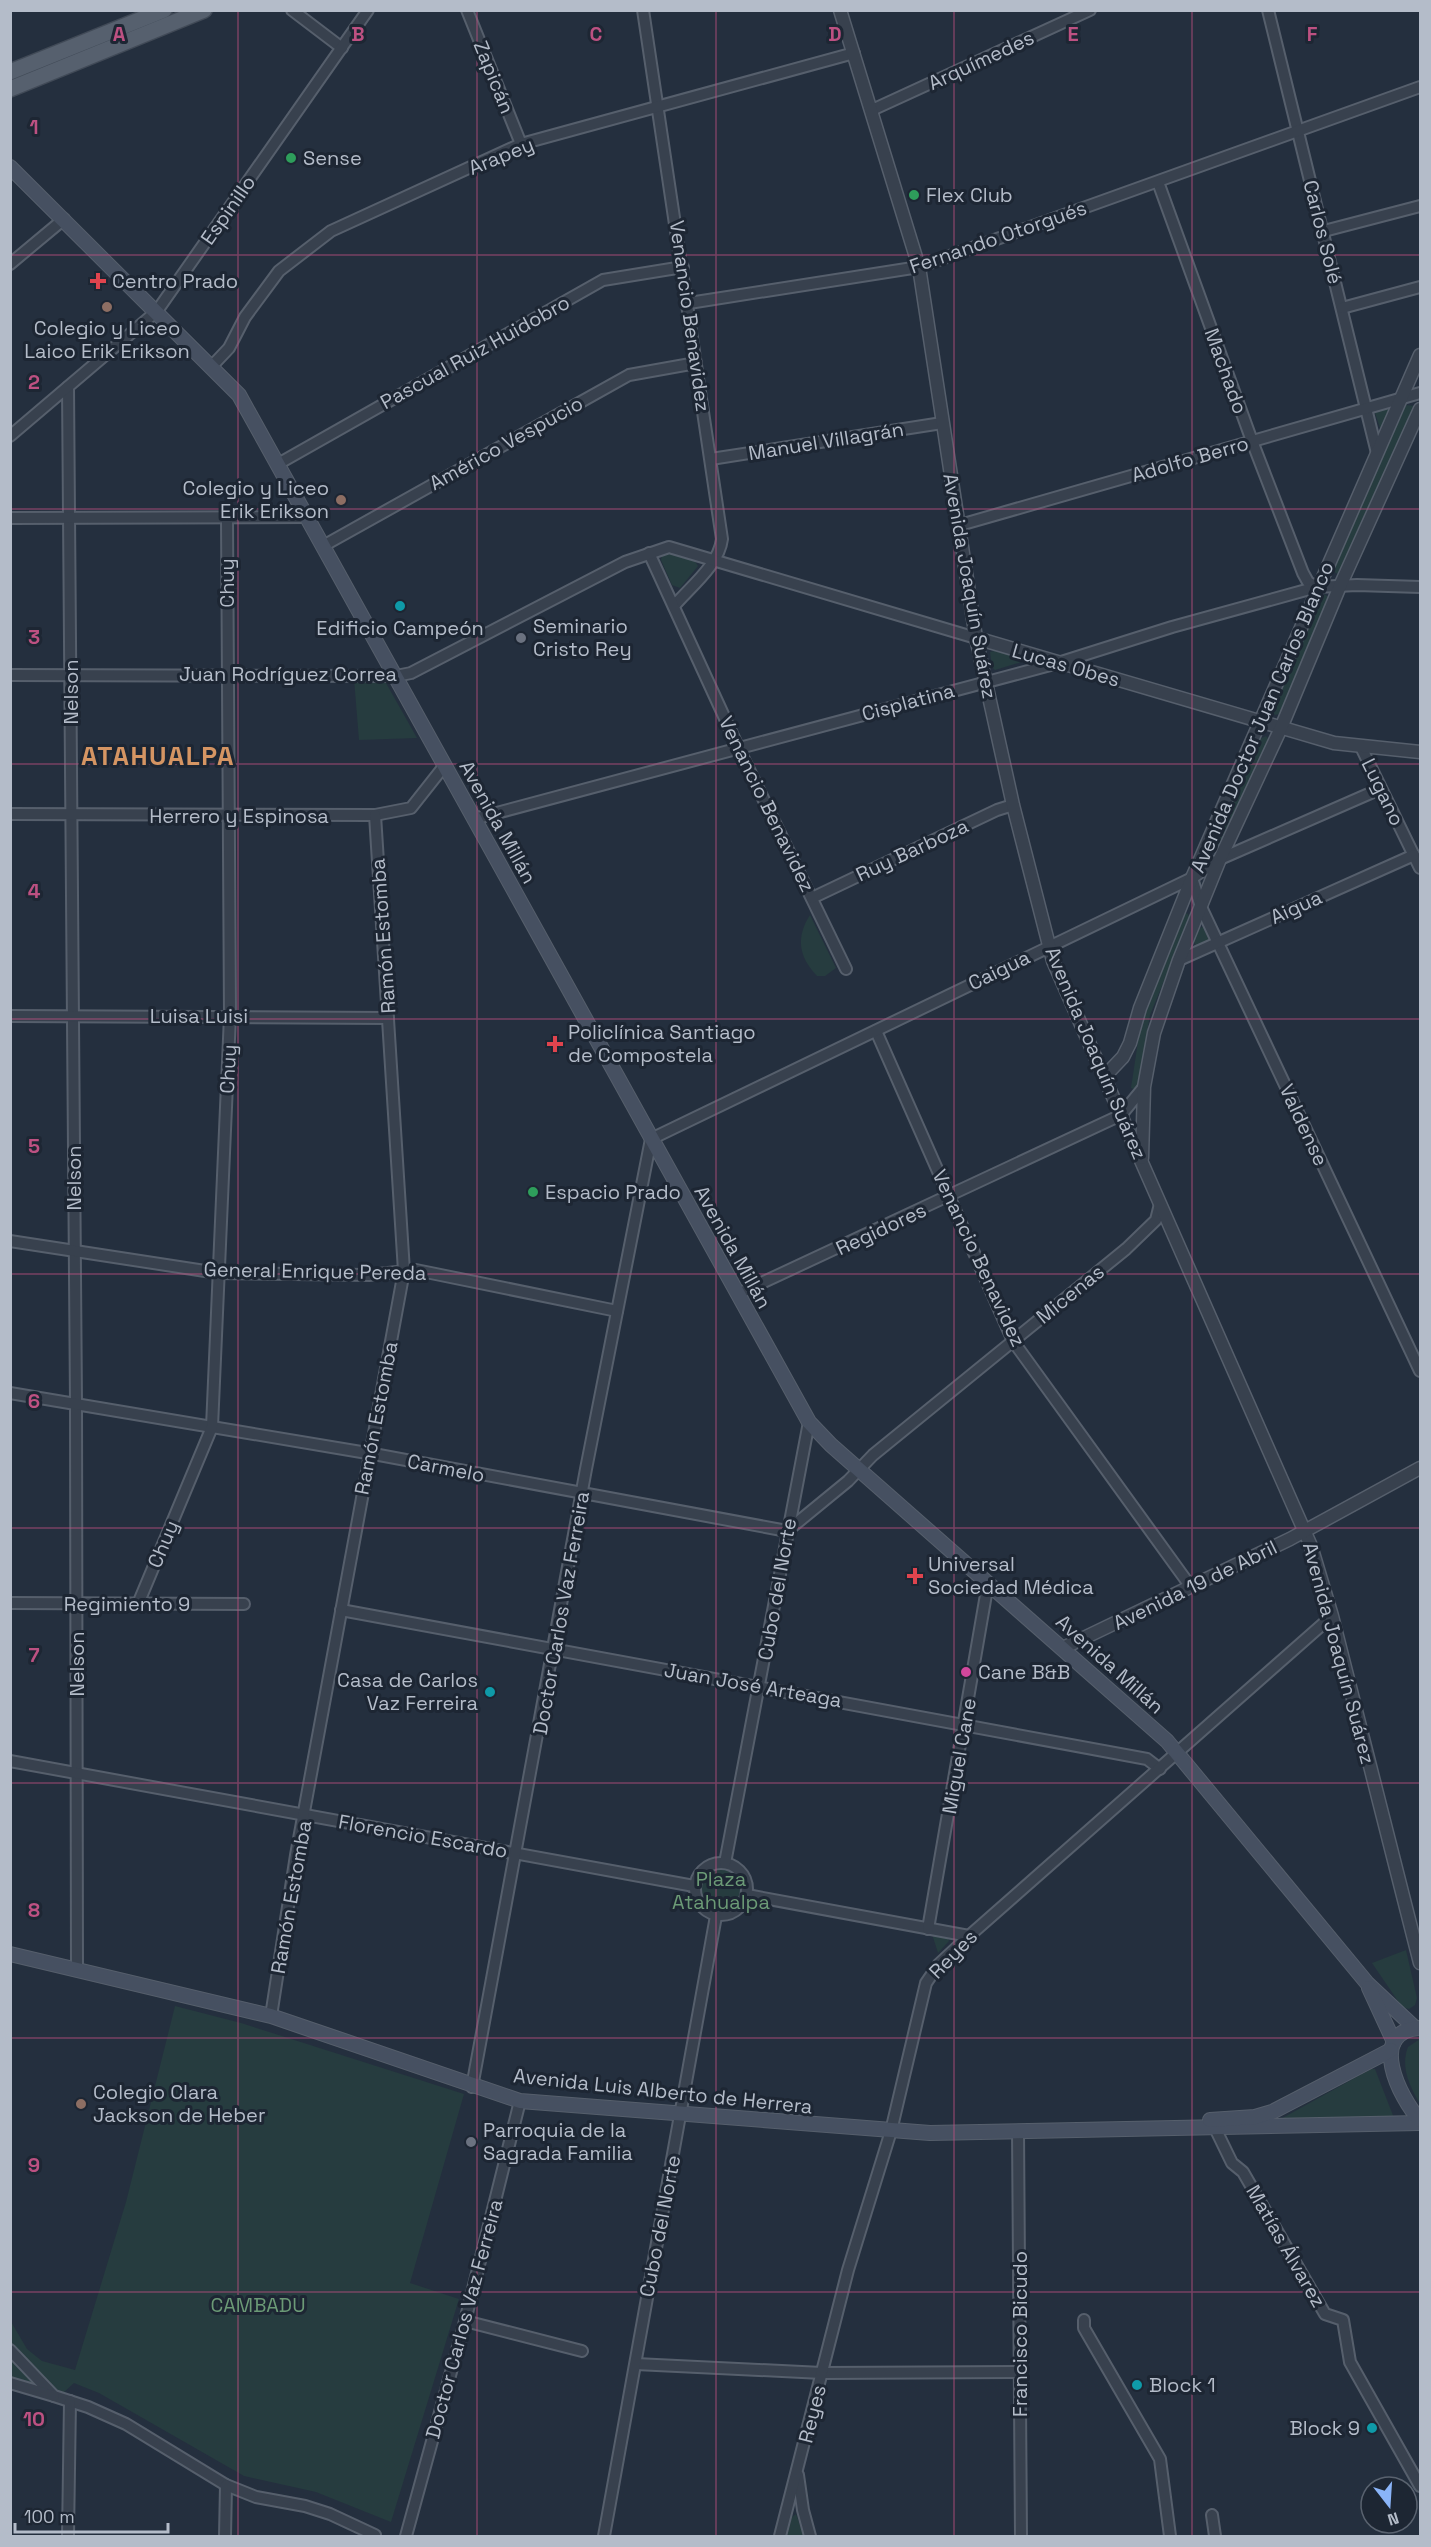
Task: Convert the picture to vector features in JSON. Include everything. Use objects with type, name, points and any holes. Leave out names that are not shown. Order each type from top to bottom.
[{"type":"main road","points":[[10,72],[164,10]]},
{"type":"main road","points":[[10,89],[204,10]]},
{"type":"main road","name":"Avenida Millán","points":[[10,167],[239,395],[809,1422],[1179,1753],[1367,1983],[1419,2028]]},
{"type":"main road","name":"Avenida Luis Alberto de Herrera","points":[[10,1954],[271,2016],[520,2101],[891,2131],[1018,2132],[1275,2128],[1420,2122]]},
{"type":"main road","name":"Avenida Millán","points":[[1367,1983],[1392,2046],[1395,2079],[1409,2108],[1420,2122]]},
{"type":"main road","name":"Avenida Luis Alberto de Herrera","points":[[1116,2130],[1139,2126],[1255,2117],[1272,2112],[1324,2086],[1419,2028]]},
{"type":"main road","points":[[1275,2128],[1276,2119],[1306,2102],[1324,2086]]},
{"type":"street","points":[[292,10],[342,48]]},
{"type":"street","name":"Espinillo","points":[[10,436],[157,311],[368,10]]},
{"type":"street","name":"Zapicán","points":[[467,10],[521,144]]},
{"type":"street","name":"Venancio Benavidez","points":[[643,10],[689,303],[722,539],[721,549],[714,561],[674,606]]},
{"type":"street","name":"Avenida Joaquín Suárez","points":[[840,10],[919,267],[976,638],[1013,805],[1049,945],[1104,1077],[1305,1531],[1332,1616],[1420,1963]]},
{"type":"street","name":"Arquímedes","points":[[872,110],[1090,10]]},
{"type":"street","name":"Carlos Solé","points":[[1268,10],[1377,453]]},
{"type":"street","name":"Arapey","points":[[212,366],[235,340],[245,317],[279,270],[331,231],[521,144],[854,53]]},
{"type":"street","name":"Fernando Otorgués","points":[[689,303],[919,267],[1420,87]]},
{"type":"street","name":"Machado","points":[[1158,182],[1252,441],[1303,573],[1308,582],[1317,587]]},
{"type":"street","points":[[1324,231],[1420,206]]},
{"type":"street","points":[[10,264],[64,219]]},
{"type":"street","name":"Pascual Ruiz Huidobro","points":[[278,464],[603,280],[683,267]]},
{"type":"street","points":[[1342,308],[1420,287]]},
{"type":"street","name":"Avenida Doctor Juan Carlos Blanco","points":[[1104,1077],[1123,1058],[1140,1008],[1192,878],[1420,355]]},
{"type":"street","name":"Américo Vespucio","points":[[323,546],[629,375],[696,363]]},
{"type":"street","name":"Nelson","points":[[68,387],[71,518],[70,674],[78,1774],[77,1969]]},
{"type":"street","name":"Adolfo Berro","points":[[960,525],[1420,393]]},
{"type":"street","name":"Avenida Doctor Juan Carlos Blanco","points":[[1142,1162],[1144,1088],[1154,1033],[1179,960],[1220,860],[1281,728],[1340,586],[1420,409]]},
{"type":"street","name":"Manuel Villagrán","points":[[711,459],[942,423]]},
{"type":"street","points":[[10,518],[307,517]]},
{"type":"street","name":"Chuy","points":[[138,1604],[212,1427],[230,1016],[227,519]]},
{"type":"street","name":"Juan Rodríguez Correa","points":[[10,675],[396,675],[411,673],[624,562],[669,547],[714,561]]},
{"type":"street","name":"Venancio Benavidez","points":[[649,553],[739,749],[846,969]]},
{"type":"street","name":"Lucas Obes","points":[[714,561],[1334,743],[1420,752]]},
{"type":"street","name":"Cisplatina","points":[[474,819],[1058,663],[1172,627],[1317,587],[1420,587]]},
{"type":"street","name":"Lugano","points":[[1361,747],[1420,868]]},
{"type":"street","name":"Herrero y Espinosa","points":[[10,814],[375,815],[411,808],[445,765]]},
{"type":"street","name":"Caigua","points":[[651,1140],[876,1032],[1049,945],[1192,878],[1220,860],[1380,789]]},
{"type":"street","name":"Ruy Barboza","points":[[812,897],[997,810],[1013,805]]},
{"type":"street","name":"Ramón Estomba","points":[[271,2016],[304,1815],[404,1271],[375,815]]},
{"type":"street","name":"Aigua","points":[[1179,960],[1414,855]]},
{"type":"street","name":"Valdense","points":[[1192,878],[1201,907],[1420,1371]]},
{"type":"street","name":"Luisa Luisi","points":[[10,1016],[388,1018]]},
{"type":"street","name":"Venancio Benavidez","points":[[876,1032],[1013,1341],[1191,1587]]},
{"type":"street","points":[[1121,1115],[1144,1088]]},
{"type":"street","name":"Regidores","points":[[738,1294],[951,1197],[1121,1115]]},
{"type":"street","name":"Doctor Carlos Vaz Ferreira","points":[[472,2086],[555,1649],[582,1493],[651,1140]]},
{"type":"street","name":"Micenas","points":[[860,1469],[873,1455],[1149,1228],[1156,1220],[1160,1204]]},
{"type":"street","name":"General Enrique Pereda","points":[[10,1241],[218,1273],[369,1275],[424,1271],[617,1311]]},
{"type":"street","name":"Carmelo","points":[[10,1393],[369,1453],[787,1531]]},
{"type":"street","name":"Cubo del Norte","points":[[725,1863],[809,1422]]},
{"type":"street","name":"Avenida 19 de Abril","points":[[1063,1648],[1305,1531],[1420,1468]]},
{"type":"street","points":[[787,1531],[860,1469]]},
{"type":"street","name":"Miguel Cane","points":[[928,1929],[988,1583]]},
{"type":"street","name":"Regimiento 9","points":[[10,1604],[244,1604]]},
{"type":"street","name":"Juan José Arteaga","points":[[341,1610],[1147,1759],[1160,1769]]},
{"type":"street","name":"Reyes","points":[[780,2536],[848,2270],[891,2131],[926,1983],[939,1964],[969,1936],[1332,1616]]},
{"type":"street","name":"Florencio Escardo","points":[[10,1761],[694,1886]]},
{"type":"street","points":[[725,1863],[738,1869],[744,1877],[747,1895],[737,1911],[716,1916],[699,1905],[694,1886],[706,1867],[725,1863]]},
{"type":"street","points":[[747,1895],[969,1936]]},
{"type":"street","name":"Cubo del Norte","points":[[604,2536],[716,1916]]},
{"type":"street","name":"Doctor Carlos Vaz Ferreira","points":[[406,2536],[465,2321],[520,2101]]},
{"type":"street","name":"Matías Álvarez","points":[[1215,2128],[1232,2163],[1243,2172],[1325,2314],[1343,2320],[1350,2362],[1420,2486]]},
{"type":"street","name":"Francisco Bicudo","points":[[1018,2132],[1021,2536]]},
{"type":"street","points":[[1083,2320],[1084,2328],[1161,2459],[1170,2536]]},
{"type":"street","points":[[465,2321],[582,2351]]},
{"type":"street","points":[[10,2350],[54,2396]]},
{"type":"street","points":[[636,2364],[822,2373],[1020,2372]]},
{"type":"street","points":[[10,2383],[54,2396],[126,2424],[226,2484],[256,2497],[305,2506],[330,2514],[375,2535]]},
{"type":"street","points":[[68,2536],[70,2402]]},
{"type":"street","name":"Reyes","points":[[798,2470],[803,2510],[810,2536]]},
{"type":"street","points":[[225,2536],[226,2484]]},
{"type":"street","points":[[1212,2515],[1215,2536]]},
{"type":"green space","points":[[1406,405],[1414,406],[1338,574],[1332,571]]},
{"type":"green space","points":[[1389,406],[1392,407],[1384,426],[1380,428],[1375,413]]},
{"type":"green space","points":[[669,553],[694,560],[698,566],[680,588],[672,585],[661,560],[662,555]]},
{"type":"green space","points":[[1324,594],[1330,598],[1279,714],[1275,715],[1272,711]]},
{"type":"green space","points":[[998,650],[1023,658],[1025,661],[995,670],[992,667],[990,652]]},
{"type":"green space","points":[[354,679],[386,683],[417,738],[359,740]]},
{"type":"green space","points":[[1266,736],[1269,740],[1222,845],[1216,847],[1215,843],[1260,739]]},
{"type":"green space","points":[[1187,913],[1190,917],[1150,1015],[1137,1090],[1131,1088],[1142,1015],[1183,916]]},
{"type":"green space","points":[[810,915],[836,968],[825,976],[817,976],[811,969],[801,946],[803,931]]},
{"type":"green space","points":[[1203,927],[1209,940],[1196,946],[1193,940],[1199,928]]},
{"type":"green space","name":"Plaza Atahualpa","points":[[721,1868],[736,1875],[743,1890],[736,1905],[721,1912],[706,1905],[699,1890],[706,1875]]},
{"type":"green space","points":[[932,1934],[947,1937],[949,1941],[938,1953]]},
{"type":"green space","points":[[1406,1950],[1417,1998],[1415,2005],[1409,2009],[1402,2007],[1372,1963]]},
{"type":"green space","name":"CAMBADU","points":[[175,2006],[241,2023],[464,2094],[410,2283],[459,2299],[391,2522],[316,2492],[244,2476],[99,2393],[74,2383],[63,2393],[11,2377],[10,2320],[27,2349],[42,2361],[75,2370],[126,2202]]},
{"type":"green space","points":[[1420,2039],[1420,2104],[1410,2084],[1405,2062],[1408,2047]]},
{"type":"green space","points":[[1371,2069],[1375,2069],[1394,2118],[1279,2120]]},
{"type":"green space","points":[[796,2514],[804,2536],[787,2536],[792,2517]]},
{"type":"place","name":"Sense","points":[[291,158]]},
{"type":"place","name":"Flex Club","points":[[914,195]]},
{"type":"place","name":"Centro Prado","points":[[98,281]]},
{"type":"place","name":"Colegio y Liceo Laico Erik Erikson","points":[[107,307]]},
{"type":"place","name":"Colegio y Liceo Erik Erikson","points":[[341,500]]},
{"type":"place","name":"Edificio Campeón","points":[[400,606]]},
{"type":"place","name":"Seminario Cristo Rey","points":[[521,638]]},
{"type":"place","name":"Policlínica Santiago de Compostela","points":[[555,1044]]},
{"type":"place","name":"Espacio Prado","points":[[533,1192]]},
{"type":"place","name":"Universal Sociedad Médica","points":[[915,1576]]},
{"type":"place","name":"Cane B&B","points":[[966,1672]]},
{"type":"place","name":"Casa de Carlos Vaz Ferreira","points":[[490,1692]]},
{"type":"place","name":"Colegio Clara Jackson de Heber","points":[[81,2104]]},
{"type":"place","name":"Parroquia de la Sagrada Familia","points":[[471,2142]]},
{"type":"place","name":"Block 1","points":[[1137,2385]]},
{"type":"place","name":"Block 9","points":[[1372,2428]]},
{"type":"district","name":"ATAHUALPA","points":[[158,756]]}]
